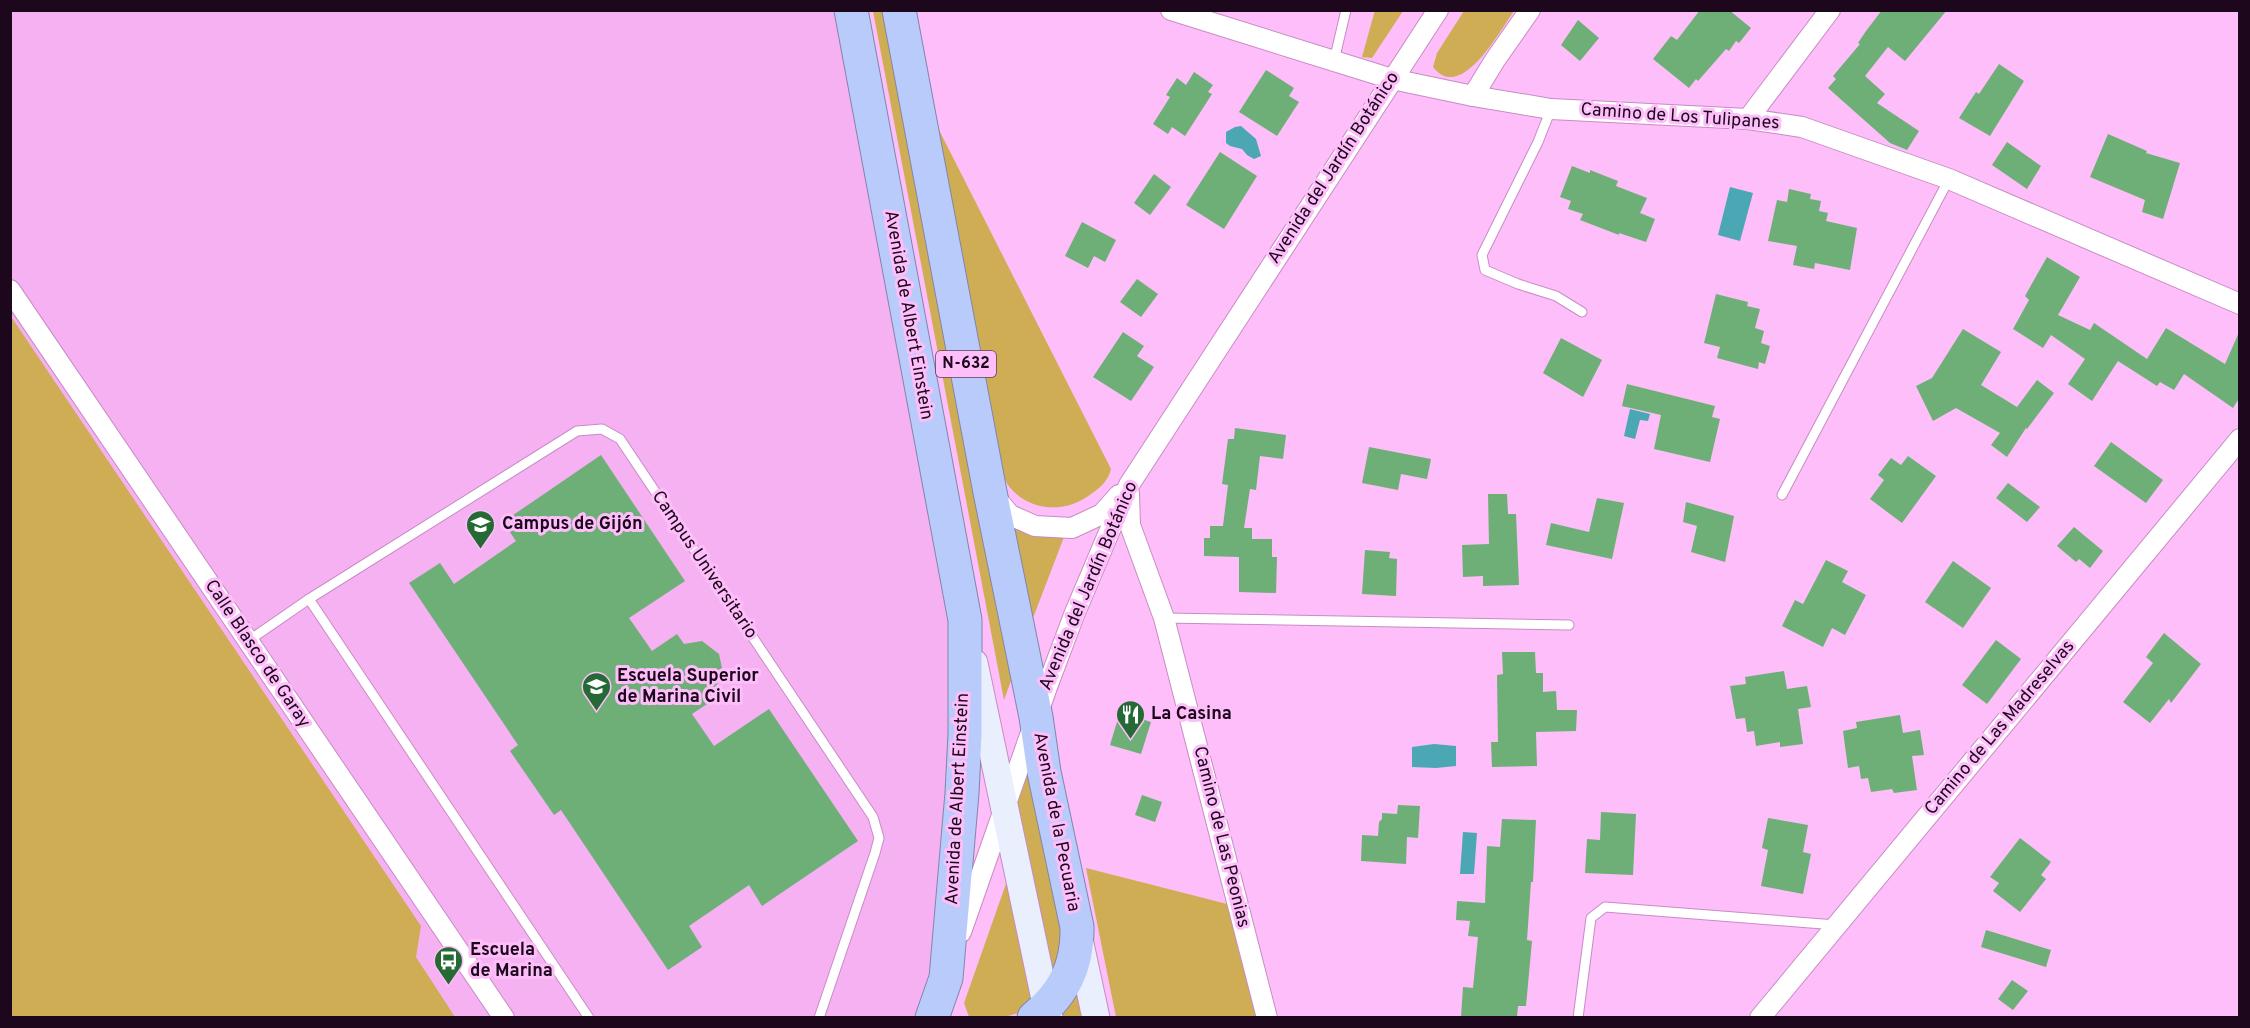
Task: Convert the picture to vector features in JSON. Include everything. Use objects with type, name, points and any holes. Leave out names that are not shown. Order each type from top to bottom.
[{"type":"highway","name":"Avenida de Albert Einstein","points":[[851,10],[965,620],[962,793],[946,978]]},
{"type":"highway","name":"N-632","points":[[898,10],[990,492],[1036,717]]},
{"type":"highway","name":"Avenida de la Pecuaria","points":[[1036,717],[1044,772],[1077,927],[1077,949],[1067,981],[1043,1014]]},
{"type":"highway","name":"Avenida del Jardín Botánico","points":[[932,1017],[946,978]]},
{"type":"street","name":"Camino de Los Tulipanes","points":[[1171,10],[1392,79],[1473,96],[1551,109],[1748,119],[1802,127],[1949,179],[2240,304]]},
{"type":"street","name":"Avenida del Jardín Botánico","points":[[946,978],[1036,717],[1074,615],[1129,485],[1438,10]]},
{"type":"street","points":[[1473,96],[1530,10]]},
{"type":"street","points":[[1748,119],[1830,10]]},
{"type":"street","name":"Calle Blasco de Garay","points":[[10,290],[504,1017]]},
{"type":"street","name":"Camino de Las Madreselvas","points":[[1760,1017],[2240,439]]},
{"type":"street","points":[[990,492],[1010,515],[1018,519],[1035,526],[1072,528],[1102,514],[1129,485]]},
{"type":"street","name":"Camino de Las Peonias","points":[[1129,485],[1130,525],[1164,618],[1267,1017]]},
{"type":"street","name":"Avenida de Albert Einstein","points":[[965,620],[1004,806]]},
{"type":"street","name":"Avenida de la Pecuaria","points":[[1004,806],[1043,1014]]},
{"type":"street","name":"Avenida de la Pecuaria","points":[[1077,927],[1096,1017]]},
{"type":"lane","points":[[1334,61],[1346,10]]},
{"type":"lane","points":[[1551,109],[1538,142],[1482,255],[1485,270],[1556,296],[1582,312]]},
{"type":"lane","points":[[1782,495],[1949,179]]},
{"type":"lane","name":"Campus Universitario","points":[[248,641],[309,599],[577,430],[602,429],[620,439],[873,817],[879,838],[875,853],[819,1017]]},
{"type":"lane","points":[[309,599],[589,1017]]},
{"type":"lane","points":[[1164,618],[1569,625]]},
{"type":"lane","points":[[1578,1017],[1591,918],[1605,907],[1836,925]]},
{"type":"shaded area","points":[[1375,10],[1403,11],[1372,58],[1362,57]]},
{"type":"shaded area","name":"Campus de Gijón","points":[[10,11],[851,11],[965,620],[932,1017],[11,1017]]},
{"type":"shaded area","points":[[873,11],[884,11],[1012,678],[1004,700]]},
{"type":"shaded area","points":[[1464,11],[1514,11],[1479,60],[1468,70],[1456,76],[1444,76],[1433,67],[1437,53]]},
{"type":"shaded area","points":[[937,126],[1111,469],[1106,480],[1098,489],[1070,505],[1048,507],[1036,505],[1016,494],[1006,480]]},
{"type":"shaded area","points":[[1241,126],[1256,139],[1261,156],[1254,159],[1242,149],[1226,143],[1226,132]]},
{"type":"shaded area","points":[[1730,187],[1753,193],[1740,241],[1718,235]]},
{"type":"shaded area","points":[[10,315],[421,926],[416,957],[455,1017],[11,1017]]},
{"type":"shaded area","points":[[1630,409],[1650,414],[1648,421],[1640,420],[1635,439],[1624,436]]},
{"type":"shaded area","points":[[1011,524],[1034,534],[1064,537],[1028,631]]},
{"type":"shaded area","points":[[1036,717],[1096,1017],[1049,1017],[1003,806]]},
{"type":"shaded area","points":[[1434,744],[1456,746],[1456,766],[1412,767],[1412,747]]},
{"type":"shaded area","points":[[1463,832],[1477,833],[1474,874],[1460,874]]},
{"type":"shaded area","points":[[1086,868],[1231,905],[1260,1017],[1116,1017]]},
{"type":"shaded area","points":[[1008,878],[1035,1008],[1008,1016],[969,1017],[964,1003]]},
{"type":"building","points":[[1700,10],[1729,10],[1751,28],[1739,43],[1736,41],[1729,51],[1726,49],[1689,88],[1653,59],[1671,36],[1677,40]]},
{"type":"building","points":[[1882,10],[1947,10],[1905,61],[1888,47],[1865,76],[1885,94],[1877,103],[1919,131],[1907,150],[1890,143],[1828,88],[1836,79],[1833,76],[1860,44],[1858,43]]},
{"type":"building","points":[[1578,20],[1599,38],[1580,61],[1561,45]]},
{"type":"building","points":[[1999,64],[2024,81],[1990,136],[1959,118],[1976,92],[1979,94]]},
{"type":"building","points":[[1266,70],[1294,88],[1289,96],[1299,102],[1277,136],[1239,112]]},
{"type":"building","points":[[1194,72],[1213,85],[1208,92],[1212,94],[1185,136],[1172,127],[1168,134],[1153,124],[1170,97],[1166,95],[1177,78],[1186,85]]},
{"type":"building","points":[[2108,134],[2147,151],[2146,153],[2180,163],[2163,219],[2142,212],[2145,200],[2090,177]]},
{"type":"building","points":[[2007,142],[2041,166],[2027,189],[1992,165]]},
{"type":"building","points":[[1220,152],[1257,176],[1224,229],[1186,205]]},
{"type":"building","points":[[1572,166],[1618,181],[1616,186],[1647,198],[1640,213],[1655,219],[1646,242],[1619,233],[1619,235],[1580,220],[1583,214],[1568,209],[1571,201],[1560,197]]},
{"type":"building","points":[[1154,174],[1171,187],[1150,215],[1134,203]]},
{"type":"building","points":[[1789,189],[1811,194],[1810,199],[1821,201],[1819,211],[1828,213],[1826,221],[1857,228],[1850,270],[1815,263],[1814,269],[1793,265],[1797,246],[1768,241],[1777,200],[1787,202]]},
{"type":"building","points":[[1082,222],[1116,240],[1105,262],[1094,256],[1088,268],[1065,256]]},
{"type":"building","points":[[2047,257],[2080,277],[2058,315],[2090,330],[2094,323],[2147,359],[2166,328],[2225,364],[2240,330],[2240,397],[2233,408],[2184,374],[2174,390],[2160,382],[2157,386],[2118,361],[2092,401],[2068,384],[2085,359],[2051,335],[2043,348],[2013,329],[2029,300],[2025,296]]},
{"type":"building","points":[[1137,279],[1158,294],[1141,317],[1120,302]]},
{"type":"building","points":[[1716,294],[1748,302],[1747,306],[1760,309],[1755,328],[1764,331],[1761,343],[1770,346],[1765,364],[1759,362],[1758,369],[1717,358],[1720,347],[1704,343]]},
{"type":"building","points":[[1963,329],[2001,352],[1981,385],[2017,407],[2037,380],[2054,393],[2026,428],[2007,457],[1991,445],[2000,433],[1956,408],[1933,421],[1916,386],[1932,378]]},
{"type":"building","points":[[1123,332],[1144,346],[1137,356],[1154,367],[1131,401],[1093,377]]},
{"type":"building","points":[[1561,338],[1602,360],[1583,397],[1543,373]]},
{"type":"building","points":[[1627,384],[1715,406],[1712,417],[1720,419],[1710,462],[1654,449],[1661,415],[1622,406]]},
{"type":"building","points":[[1235,428],[1286,435],[1283,459],[1260,456],[1256,490],[1250,489],[1244,528],[1252,528],[1252,539],[1272,539],[1272,557],[1277,557],[1276,593],[1239,592],[1239,557],[1204,556],[1204,538],[1210,538],[1210,526],[1223,526],[1228,485],[1222,484],[1228,439],[1234,439]]},
{"type":"building","points":[[2111,442],[2163,480],[2146,503],[2094,466]]},
{"type":"building","points":[[1369,447],[1431,459],[1427,479],[1401,474],[1398,490],[1362,483]]},
{"type":"building","name":"Escuela Superior de Marina Civil","points":[[601,455],[685,581],[629,618],[652,651],[677,634],[684,644],[702,641],[719,654],[723,673],[714,690],[719,696],[692,714],[714,746],[769,709],[858,841],[762,906],[749,885],[689,926],[702,947],[668,970],[561,810],[554,815],[510,751],[518,745],[409,583],[440,563],[454,584],[516,541],[503,522]]},
{"type":"building","points":[[1908,456],[1936,476],[1902,523],[1870,499],[1884,480],[1878,475],[1891,458],[1901,465]]},
{"type":"building","points":[[2008,483],[2040,507],[2027,522],[1996,498]]},
{"type":"building","points":[[1488,494],[1507,494],[1508,514],[1516,514],[1519,585],[1483,586],[1483,576],[1463,577],[1462,545],[1489,544]]},
{"type":"building","points":[[1597,498],[1624,503],[1612,559],[1546,545],[1551,523],[1589,532]]},
{"type":"building","points":[[1686,502],[1734,516],[1725,562],[1691,552],[1697,526],[1683,522]]},
{"type":"building","points":[[2074,527],[2103,551],[2090,568],[2079,559],[2076,562],[2057,546]]},
{"type":"building","points":[[1365,550],[1390,552],[1389,558],[1397,559],[1396,596],[1362,594]]},
{"type":"building","points":[[1826,560],[1848,571],[1842,582],[1866,595],[1845,635],[1832,628],[1823,647],[1782,626],[1795,600],[1803,604]]},
{"type":"building","points":[[1953,561],[1991,588],[1963,628],[1925,602]]},
{"type":"building","points":[[2164,633],[2201,664],[2171,703],[2169,699],[2150,723],[2123,702],[2153,663],[2146,657]]},
{"type":"building","points":[[1996,640],[2021,659],[1987,704],[1962,685]]},
{"type":"building","points":[[1502,652],[1535,652],[1536,673],[1543,673],[1543,692],[1556,691],[1557,710],[1577,710],[1576,731],[1536,732],[1537,766],[1492,767],[1491,742],[1498,742],[1497,675],[1503,674]]},
{"type":"building","points":[[1784,671],[1787,689],[1807,686],[1811,707],[1798,709],[1803,744],[1780,747],[1780,742],[1756,746],[1754,731],[1747,732],[1745,718],[1736,719],[1730,686],[1746,684],[1745,677]]},
{"type":"building","points":[[1120,712],[1151,722],[1141,754],[1110,745]]},
{"type":"building","points":[[1900,715],[1903,733],[1920,730],[1924,755],[1912,756],[1917,790],[1894,793],[1892,789],[1871,792],[1868,778],[1861,779],[1859,766],[1848,768],[1843,731],[1857,728],[1856,722]]},
{"type":"building","points":[[1142,795],[1162,802],[1155,822],[1135,815]]},
{"type":"building","points":[[1398,805],[1420,806],[1418,838],[1407,837],[1406,864],[1361,861],[1362,835],[1378,836],[1382,813],[1397,814]]},
{"type":"building","points":[[1601,812],[1636,814],[1633,875],[1585,873],[1587,839],[1600,840]]},
{"type":"building","points":[[1768,818],[1808,825],[1803,852],[1811,854],[1803,894],[1761,886],[1768,850],[1762,848]]},
{"type":"building","points":[[1502,819],[1536,820],[1527,940],[1532,941],[1526,1006],[1518,1006],[1517,1017],[1461,1017],[1463,987],[1473,988],[1478,937],[1468,936],[1470,921],[1456,920],[1457,901],[1485,903],[1487,846],[1500,847]]},
{"type":"building","points":[[2020,838],[2051,862],[2041,875],[2046,879],[2020,912],[1993,891],[1999,883],[1990,877]]},
{"type":"building","points":[[1986,930],[2051,950],[2046,967],[1981,947]]},
{"type":"building","points":[[2012,980],[2028,991],[2013,1010],[1998,999]]},
{"type":"place","name":"Campus de Gijón","points":[[481,550]]},
{"type":"place","name":"Escuela Superior de Marina Civil","points":[[596,712]]},
{"type":"place","name":"La Casina","points":[[1130,740]]},
{"type":"place","name":"Escuela de Marina","points":[[449,986]]}]
